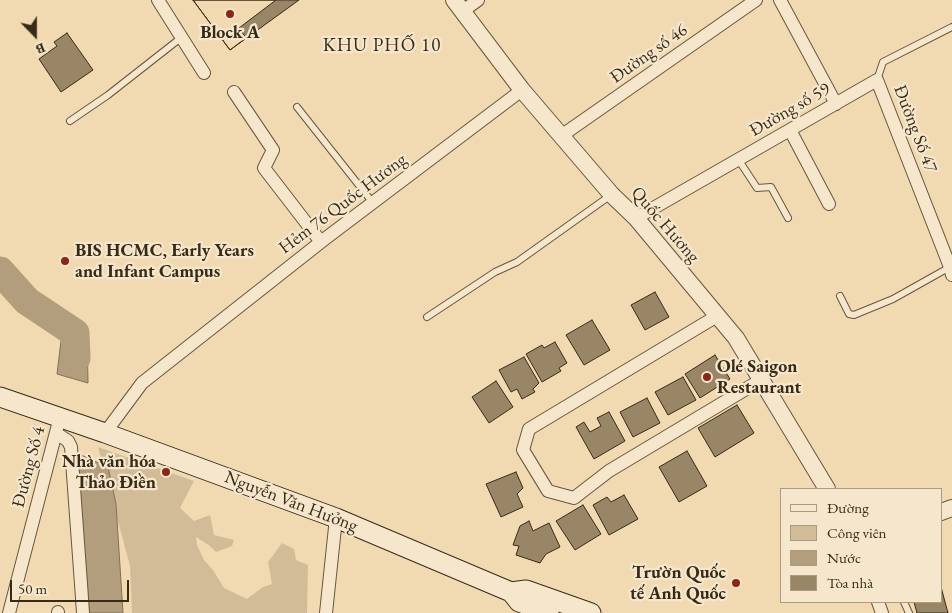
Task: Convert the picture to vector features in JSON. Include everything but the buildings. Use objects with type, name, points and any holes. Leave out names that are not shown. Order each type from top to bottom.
[{"type":"main road","name":"Nguyễn Văn Hưởng","points":[[0,397],[61,423],[105,433],[336,518],[511,592],[519,602],[549,613]]},
{"type":"main road","name":"Nguyễn Văn Hưởng","points":[[511,592],[526,590],[591,613]]},
{"type":"street","points":[[158,0],[204,73]]},
{"type":"street","points":[[458,6],[478,0]]},
{"type":"street","name":"Đường số 46","points":[[561,136],[756,0]]},
{"type":"street","points":[[780,0],[836,104]]},
{"type":"street","name":"Quốc Hương","points":[[458,6],[522,90],[612,195],[636,218],[736,338],[826,488]]},
{"type":"street","name":"Đường số 59","points":[[636,218],[877,80]]},
{"type":"street","name":"Đường Số 47","points":[[877,80],[951,269]]},
{"type":"street","name":"Hẻm 76 Quốc Hương","points":[[105,433],[142,383],[321,242],[522,90]]},
{"type":"street","points":[[234,92],[273,150],[264,168],[321,242]]},
{"type":"street","points":[[790,130],[829,204]]},
{"type":"street","points":[[717,316],[529,429],[523,450],[548,491],[574,498],[609,471],[762,380]]},
{"type":"street","points":[[61,423],[71,447],[83,613]]},
{"type":"street","name":"Đường Số 4","points":[[9,613],[61,423]]},
{"type":"street","points":[[326,613],[336,518]]},
{"type":"lane","name":"Đường số 59","points":[[877,80],[884,62],[952,27]]},
{"type":"lane","points":[[70,121],[182,37]]},
{"type":"lane","points":[[297,107],[373,203]]},
{"type":"lane","points":[[738,159],[757,188],[771,187],[788,218]]},
{"type":"lane","points":[[427,317],[495,272],[517,262],[612,195]]},
{"type":"lane","points":[[840,296],[850,314],[854,315],[892,299],[951,269]]},
{"type":"green space","points":[[98,447],[194,481],[180,508],[194,521],[210,515],[214,535],[234,540],[232,546],[216,552],[196,537],[197,545],[204,560],[213,570],[224,588],[247,599],[263,587],[272,584],[268,562],[282,543],[294,549],[296,560],[308,565],[307,613],[132,613],[130,566]]},
{"type":"water","points":[[64,316],[87,327],[88,383],[57,374]]},
{"type":"water","points":[[81,455],[108,467],[116,504],[123,613],[88,613],[78,459]]},
{"type":"waterway","points":[[0,271],[27,301],[75,333],[76,358]]},
{"type":"place","name":"Block A","points":[[230,14]]},
{"type":"place","name":"BIS HCMC, Early Years and Infant Campus","points":[[65,261]]},
{"type":"place","name":"Olé Saigon Restaurant","points":[[707,377]]},
{"type":"place","name":"Nhà văn hóa Thảo Điền","points":[[166,472]]},
{"type":"place","name":"Trườn Quốc tế Anh Quốc","points":[[736,583]]},
{"type":"district","name":"KHU PHỐ 10","points":[[382,46]]}]
